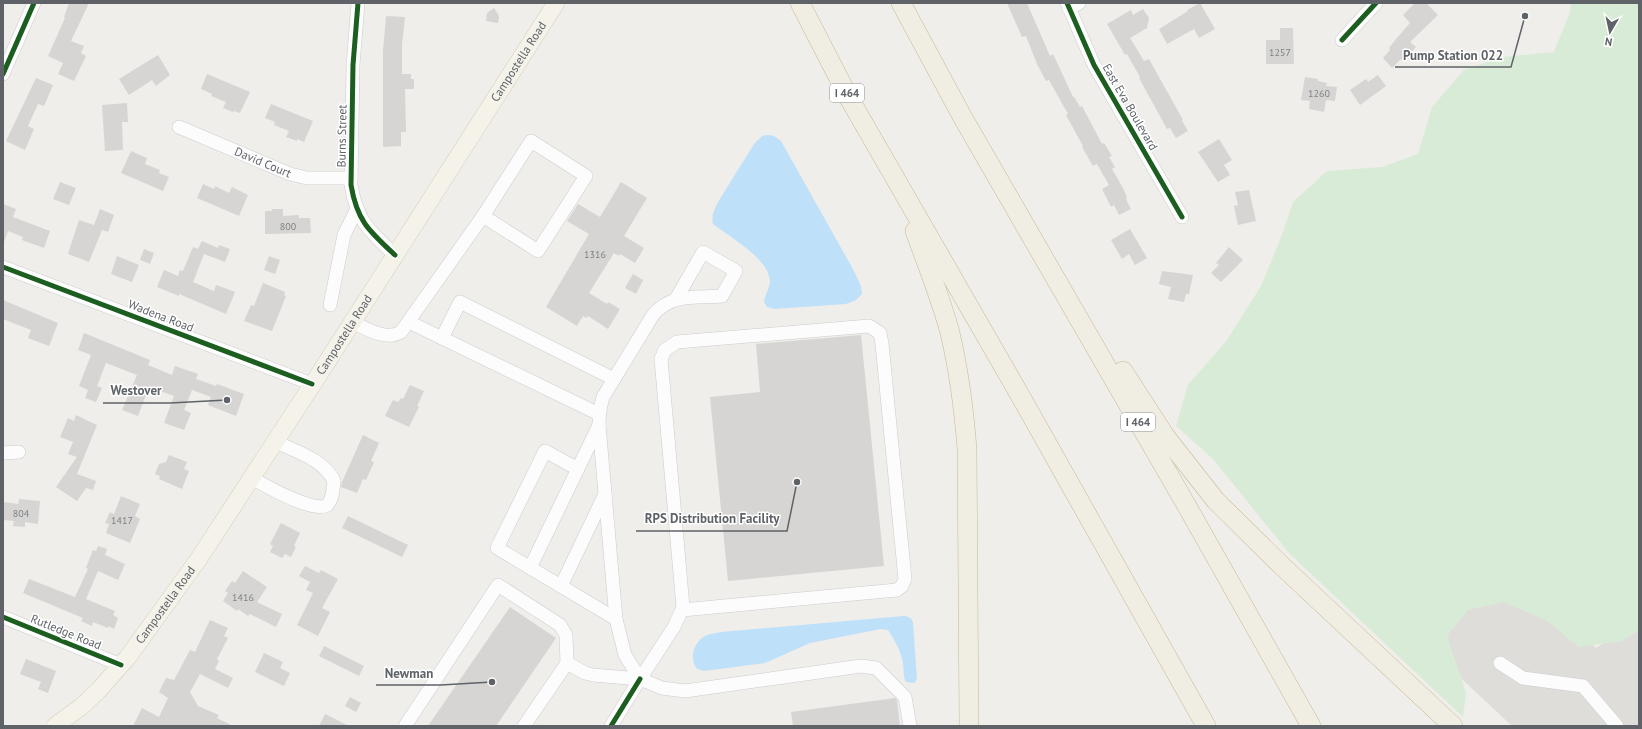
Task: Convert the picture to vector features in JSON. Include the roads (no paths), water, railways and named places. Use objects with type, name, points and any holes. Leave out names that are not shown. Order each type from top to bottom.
[{"type":"highway","name":"I 464","points":[[800,3],[849,98],[1021,398],[1206,726]]},
{"type":"highway","name":"I 464","points":[[900,3],[963,118],[1192,514],[1311,726]]},
{"type":"highway","points":[[963,118],[1165,436],[1197,478],[1241,527],[1453,726]]},
{"type":"highway","points":[[896,181],[936,287],[950,333],[964,411],[967,449],[969,726]]},
{"type":"main road","name":"Campostella Road","points":[[55,726],[88,701],[121,665],[198,560],[276,442],[556,3]]},
{"type":"street","points":[[3,74],[34,3]]},
{"type":"street","name":"Burns Street","points":[[358,3],[353,65],[351,178],[354,203],[364,223],[372,233],[395,255]]},
{"type":"street","points":[[1342,40],[1376,3]]},
{"type":"street","name":"East Eva Boulevard","points":[[1072,5],[1094,65],[1182,217]]},
{"type":"street","name":"David Court","points":[[179,128],[290,174],[307,178],[351,178]]},
{"type":"street","points":[[352,322],[381,334],[392,336],[401,332],[483,216],[531,141],[586,176],[538,251],[483,216]]},
{"type":"street","points":[[330,305],[344,235],[357,209]]},
{"type":"street","points":[[530,568],[578,469],[599,419],[603,397],[653,315],[660,306],[676,299],[722,296],[736,271],[703,252],[676,299]]},
{"type":"street","name":"Wadena Road","points":[[3,267],[312,384]]},
{"type":"street","points":[[442,338],[460,302],[614,379]]},
{"type":"street","points":[[408,322],[599,419]]},
{"type":"street","points":[[611,726],[674,626],[683,607],[661,359],[665,350],[677,342],[869,326],[880,333],[905,579],[902,586],[897,590],[682,610]]},
{"type":"street","points":[[599,419],[616,619],[625,655],[640,679]]},
{"type":"street","points":[[252,478],[268,488],[308,505],[319,508],[326,506],[329,502],[334,481],[330,473],[324,467],[311,459],[276,442]]},
{"type":"street","points":[[3,454],[18,452]]},
{"type":"street","points":[[578,469],[545,452],[497,548],[616,619]]},
{"type":"street","points":[[561,586],[605,494]]},
{"type":"street","points":[[405,726],[498,585],[560,625],[566,635],[567,663],[524,726]]},
{"type":"street","name":"Rutledge Road","points":[[3,617],[121,665]]},
{"type":"street","points":[[567,663],[585,673],[640,679],[662,688],[685,691],[861,666],[876,668],[905,697],[910,726]]},
{"type":"street","points":[[1500,663],[1523,678],[1583,686],[1617,726]]},
{"type":"water","points":[[762,136],[774,136],[781,141],[854,271],[861,286],[862,294],[856,300],[846,304],[774,309],[767,307],[764,302],[770,281],[768,273],[763,265],[748,249],[713,224],[712,221],[714,210],[718,202],[754,144]]},
{"type":"water","points":[[903,616],[910,618],[913,623],[917,679],[914,683],[906,682],[901,654],[888,630],[881,629],[810,643],[765,663],[704,671],[697,669],[693,661],[695,647],[701,639],[705,636],[721,632]]},
{"type":"place","name":"Pump Station 022","points":[[1525,16]]},
{"type":"place","name":"Westover","points":[[227,400]]},
{"type":"place","name":"RPS Distribution Facility","points":[[797,482]]},
{"type":"place","name":"Newman","points":[[492,682]]}]
